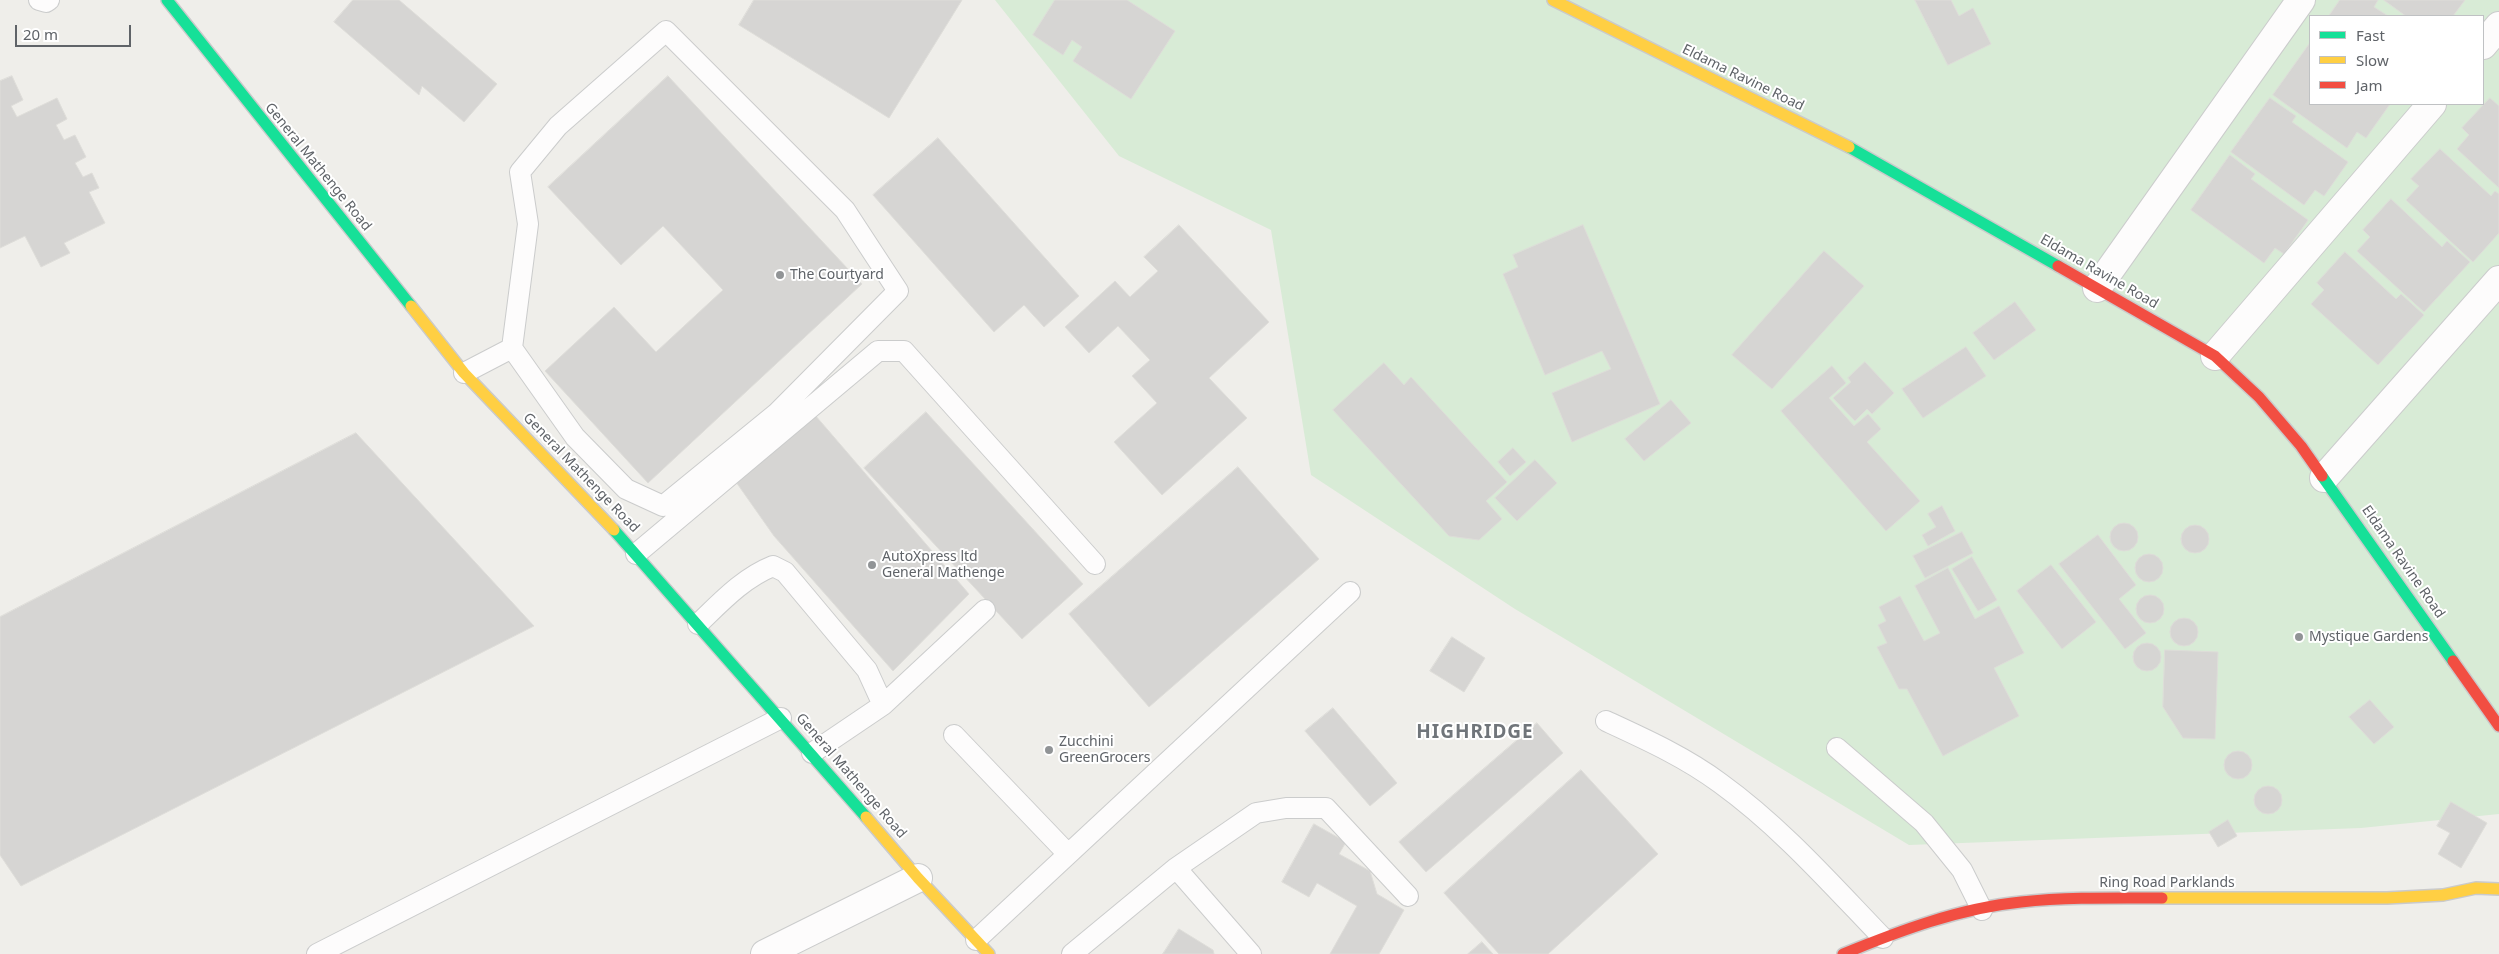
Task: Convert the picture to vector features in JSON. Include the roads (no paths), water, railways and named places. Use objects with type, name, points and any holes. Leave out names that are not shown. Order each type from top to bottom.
[{"type":"street","name":"General Mathenge Road","points":[[167,0],[464,373],[636,554],[812,753],[918,878],[983,947]]},
{"type":"street","name":"Eldama Ravine Road","points":[[1553,0],[1843,144],[2215,356],[2259,397],[2324,478],[2499,726]]},
{"type":"street","points":[[2097,288],[2301,0]]},
{"type":"street","points":[[2484,44],[2499,26]]},
{"type":"street","points":[[2215,356],[2431,105]]},
{"type":"street","points":[[2324,478],[2499,280]]},
{"type":"street","points":[[765,954],[918,878]]},
{"type":"street","name":"Ring Road Parklands","points":[[1843,954],[1883,938],[1953,916],[2020,902],[2092,898],[2387,898],[2443,895],[2476,888],[2499,890]]},
{"type":"lane","points":[[39,0],[46,2],[49,0]]},
{"type":"lane","points":[[666,31],[845,210],[898,291],[777,413],[663,506],[626,489],[575,437],[512,348],[528,224],[520,172],[558,126],[666,31]]},
{"type":"lane","points":[[464,373],[512,348]]},
{"type":"lane","points":[[636,554],[878,351],[904,351],[1095,564]]},
{"type":"lane","points":[[698,624],[729,594],[758,572],[773,566],[785,572],[867,670],[883,705]]},
{"type":"lane","points":[[983,947],[1068,854],[1350,592]]},
{"type":"lane","points":[[812,753],[883,705],[985,610]]},
{"type":"lane","points":[[317,954],[781,718]]},
{"type":"lane","points":[[1606,721],[1664,748],[1720,782],[1798,849],[1883,938]]},
{"type":"lane","points":[[954,735],[1068,854]]},
{"type":"lane","points":[[1837,748],[1924,823],[1962,870],[1982,910]]},
{"type":"lane","points":[[1072,954],[1176,868],[1256,813],[1286,808],[1326,808],[1408,896]]},
{"type":"lane","points":[[1176,868],[1250,954]]},
{"type":"place","name":"The Courtyard","points":[[780,275]]},
{"type":"place","name":"AutoXpress ltd General Mathenge","points":[[872,565]]},
{"type":"place","name":"Mystique Gardens","points":[[2299,637]]},
{"type":"place","name":"Zucchini GreenGrocers","points":[[1049,750]]},
{"type":"district","name":"HIGHRIDGE","points":[[1475,733]]}]
